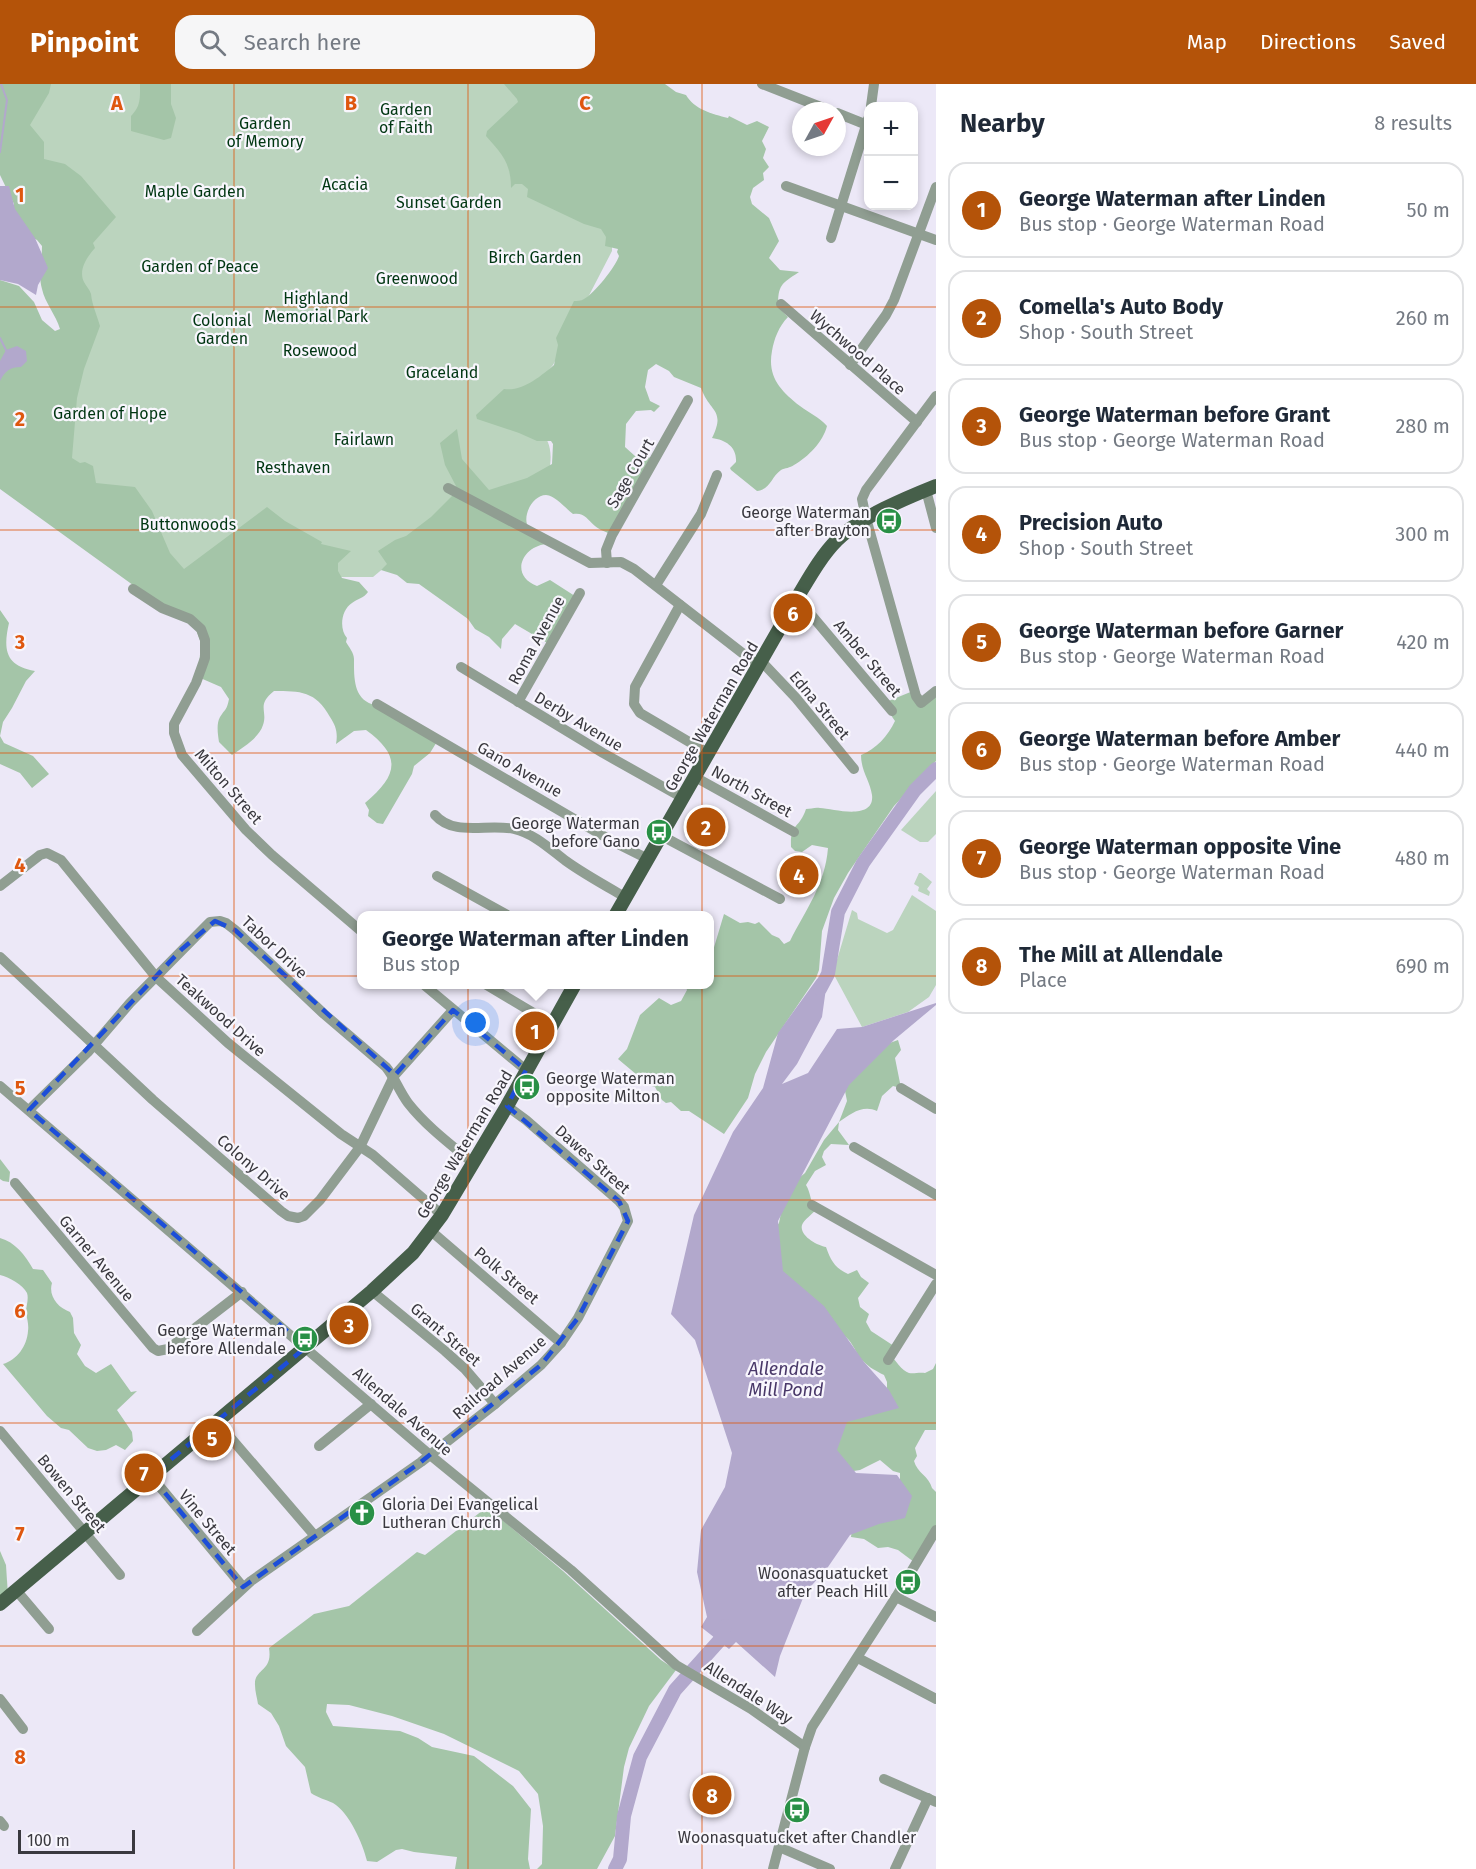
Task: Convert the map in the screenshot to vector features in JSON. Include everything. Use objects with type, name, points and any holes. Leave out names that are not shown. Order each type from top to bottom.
[{"type":"main road","name":"George Waterman Road","points":[[617,911],[797,598],[831,547],[838,538],[866,518],[931,488]]},
{"type":"main road","name":"George Waterman Road","points":[[0,1604],[372,1292],[404,1262],[442,1215],[507,1106],[572,989]]},
{"type":"street","points":[[762,84],[808,102]]},
{"type":"street","points":[[872,102],[874,84]]},
{"type":"street","points":[[846,116],[864,121]]},
{"type":"street","points":[[831,238],[864,135]]},
{"type":"street","points":[[786,186],[936,240]]},
{"type":"street","points":[[850,365],[886,315],[900,287],[936,187]]},
{"type":"street","name":"Wychwood Place","points":[[781,304],[917,422]]},
{"type":"street","points":[[936,396],[866,490],[862,499],[916,696],[921,703],[936,692]]},
{"type":"street","name":"Sage Court","points":[[607,563],[606,550],[612,535],[688,400]]},
{"type":"street","points":[[656,585],[701,514],[717,475]]},
{"type":"street","name":"Edna Street","points":[[448,488],[590,563],[621,562],[634,569],[760,664],[796,698],[854,769]]},
{"type":"street","points":[[931,488],[936,528]]},
{"type":"street","name":"Milton Street","points":[[133,590],[162,608],[190,619],[201,629],[205,640],[205,658],[196,683],[174,724],[174,733],[182,755],[246,830],[357,928]]},
{"type":"street","name":"Roma Avenue","points":[[518,702],[580,593]]},
{"type":"street","name":"Amber Street","points":[[797,598],[892,711]]},
{"type":"street","points":[[680,605],[635,687],[634,704],[640,713],[708,753]]},
{"type":"street","name":"Derby Avenue","points":[[461,667],[603,753],[683,798]]},
{"type":"street","name":"Gano Avenue","points":[[377,704],[612,841],[648,859]]},
{"type":"street","name":"North Street","points":[[695,777],[794,832]]},
{"type":"street","points":[[435,815],[451,827],[511,828],[521,831],[534,837],[567,861],[625,897]]},
{"type":"street","points":[[662,836],[780,899]]},
{"type":"street","name":"Teakwood Drive","points":[[0,886],[33,859],[47,853],[53,854],[61,860],[156,977],[228,1043],[341,1134],[373,1155],[442,1215]]},
{"type":"street","points":[[437,876],[501,911]]},
{"type":"street","name":"Tabor Drive","points":[[29,1110],[210,922],[226,922],[324,1014],[378,1060],[394,1076],[402,1095],[422,1119],[473,1163]]},
{"type":"street","name":"Colony Drive","points":[[0,957],[153,1100],[288,1216],[298,1218],[312,1209],[349,1164],[360,1148],[394,1076],[453,1011]]},
{"type":"street","points":[[429,989],[526,1070]]},
{"type":"street","points":[[493,989],[552,1024]]},
{"type":"street","name":"Allendale Avenue","points":[[0,1086],[430,1455],[571,1570],[676,1665]]},
{"type":"street","points":[[901,1088],[936,1108]]},
{"type":"street","name":"Dawes Street","points":[[507,1106],[593,1177],[619,1201],[626,1214]]},
{"type":"street","points":[[854,1147],[936,1195]]},
{"type":"street","name":"Garner Avenue","points":[[15,1183],[153,1348],[158,1351],[168,1349],[242,1292]]},
{"type":"street","points":[[812,1205],[936,1275]]},
{"type":"street","name":"Railroad Avenue","points":[[197,1631],[243,1587],[430,1455],[541,1365],[561,1343],[578,1318],[625,1228],[626,1214]]},
{"type":"street","name":"Polk Street","points":[[431,1231],[561,1343]]},
{"type":"street","points":[[888,1360],[936,1284]]},
{"type":"street","name":"Grant Street","points":[[372,1292],[456,1360],[495,1404]]},
{"type":"street","points":[[319,1446],[370,1404]]},
{"type":"street","points":[[216,1422],[315,1536]]},
{"type":"street","name":"Bowen Street","points":[[0,1431],[120,1575]]},
{"type":"street","name":"Vine Street","points":[[151,1476],[243,1587]]},
{"type":"street","points":[[773,1869],[805,1746],[812,1728],[858,1658],[936,1530]]},
{"type":"street","points":[[16,1590],[49,1629]]},
{"type":"street","points":[[896,1597],[936,1617]]},
{"type":"street","points":[[858,1658],[936,1699]]},
{"type":"street","name":"Allendale Way","points":[[676,1665],[747,1706],[805,1746]]},
{"type":"street","points":[[0,1699],[23,1729]]},
{"type":"street","points":[[884,1779],[932,1800],[895,1869]]},
{"type":"street","points":[[779,1847],[830,1869]]},
{"type":"highlighted area","points":[[215,921],[235,930],[395,1075],[453,1010],[526,1070],[507,1106],[619,1201],[628,1221],[578,1318],[541,1365],[421,1462],[243,1587],[151,1476],[306,1347],[29,1110],[182,949]]},
{"type":"green space","points":[[0,84],[51,84],[49,93],[30,125],[44,142],[44,159],[65,164],[81,176],[116,217],[93,243],[95,248],[86,260],[82,273],[100,326],[84,369],[77,398],[72,458],[80,463],[85,462],[93,466],[96,483],[135,487],[152,511],[170,553],[184,569],[267,507],[285,521],[322,542],[321,544],[351,551],[338,563],[338,571],[342,578],[359,582],[368,592],[348,606],[342,620],[346,642],[354,657],[356,687],[368,703],[376,705],[438,740],[430,753],[414,766],[412,774],[383,824],[377,823],[368,816],[369,810],[365,803],[384,784],[391,766],[386,749],[378,740],[366,730],[354,731],[336,744],[335,727],[325,708],[319,702],[299,692],[274,691],[265,700],[261,730],[250,742],[232,755],[219,742],[218,730],[220,717],[229,699],[221,687],[198,677],[201,643],[194,624],[144,593],[0,489],[0,280],[19,286],[34,302],[42,320],[55,331],[60,329],[43,294],[40,273],[42,246],[37,240],[24,233],[14,213],[14,204],[0,175]]},
{"type":"green space","name":"Highland Memorial Park","points":[[43,84],[522,84],[612,234],[612,251],[553,365],[515,409],[539,429],[548,442],[551,460],[549,472],[428,531],[373,577],[188,577],[67,489],[52,440],[86,336],[24,137]]},
{"type":"green space","points":[[140,84],[171,84],[171,104],[176,118],[171,138],[164,140],[131,131],[131,116],[140,98]]},
{"type":"green space","points":[[504,84],[665,84],[676,92],[686,95],[694,104],[710,113],[728,118],[729,116],[747,125],[757,121],[769,127],[762,141],[766,149],[763,158],[769,167],[763,173],[764,180],[753,188],[750,197],[752,204],[769,218],[779,241],[769,258],[780,270],[799,272],[784,283],[780,289],[778,307],[788,317],[774,342],[772,368],[781,389],[827,426],[822,438],[810,453],[799,462],[781,470],[765,488],[757,491],[731,470],[730,468],[736,462],[733,448],[722,440],[712,438],[716,429],[717,416],[701,388],[674,377],[669,371],[656,364],[648,370],[645,387],[650,401],[660,406],[654,412],[651,410],[636,411],[626,424],[625,447],[635,456],[654,458],[608,533],[596,527],[583,515],[573,514],[557,500],[546,495],[536,499],[527,513],[529,528],[546,544],[530,550],[525,556],[521,569],[524,576],[537,586],[550,580],[578,598],[549,644],[515,624],[502,639],[501,649],[489,637],[475,629],[468,619],[419,584],[407,583],[397,575],[381,570],[387,564],[378,551],[406,536],[431,517],[453,495],[456,486],[445,465],[440,443],[457,429],[462,459],[489,490],[527,478],[552,464],[553,444],[551,441],[537,441],[477,419],[476,415],[504,389],[524,386],[554,365],[558,345],[556,338],[574,301],[583,300],[593,292],[609,273],[619,256],[618,249],[605,246],[606,237],[601,229],[584,224],[527,197],[528,189],[522,184],[515,184],[511,188],[511,179],[505,159],[486,136],[487,131],[518,102]]},
{"type":"green space","points":[[0,610],[9,623],[6,641],[8,655],[17,665],[35,671],[26,681],[3,722],[0,736]]},
{"type":"green space","points":[[936,690],[936,761],[894,806],[848,873],[834,898],[822,931],[819,970],[816,978],[766,1052],[755,1074],[748,1098],[724,1134],[689,1111],[681,1111],[671,1102],[666,1103],[655,1087],[649,1085],[618,1059],[627,1049],[640,1015],[659,998],[671,1005],[681,1001],[687,989],[714,989],[714,947],[724,914],[740,923],[759,922],[784,944],[790,941],[819,885],[828,848],[812,845],[802,852],[795,851],[791,847],[793,830],[806,809],[852,812],[867,808],[871,803],[872,795],[862,766],[861,755],[881,741],[895,721],[886,708],[886,702],[913,691],[919,703]]},
{"type":"green space","points":[[0,736],[4,743],[33,756],[49,774],[32,788],[20,773],[0,764]]},
{"type":"green space","points":[[936,791],[936,834],[928,842],[920,842],[901,830]]},
{"type":"green space","points":[[919,873],[932,882],[927,889],[930,892],[929,896],[918,891],[919,887],[914,884]]},
{"type":"green space","points":[[912,895],[936,911],[936,985],[929,997],[908,1012],[862,1027],[833,973],[852,910],[857,913],[858,919],[887,933],[893,930]]},
{"type":"green space","points":[[898,1040],[901,1050],[895,1058],[901,1088],[893,1086],[882,1096],[877,1111],[862,1109],[839,1122],[847,1101],[843,1081],[887,1044]]},
{"type":"green space","points":[[839,1122],[838,1130],[849,1145],[831,1144],[822,1157],[826,1165],[815,1171],[806,1185],[816,1210],[803,1223],[803,1233],[818,1245],[826,1247],[837,1267],[848,1274],[857,1270],[861,1277],[869,1283],[858,1298],[860,1307],[869,1314],[866,1322],[871,1331],[894,1346],[890,1354],[901,1368],[909,1373],[925,1373],[933,1369],[936,1363],[936,1430],[925,1430],[915,1448],[917,1456],[914,1461],[936,1492],[936,1529],[914,1562],[898,1550],[888,1547],[878,1548],[864,1539],[851,1537],[853,1523],[900,1484],[900,1473],[893,1471],[880,1460],[860,1470],[847,1472],[834,1463],[839,1420],[887,1394],[887,1382],[884,1375],[871,1368],[860,1358],[849,1340],[760,1250],[779,1223],[784,1198],[792,1184],[805,1173],[824,1140]]},
{"type":"green space","points":[[0,1159],[10,1172],[9,1182],[0,1179]]},
{"type":"green space","points":[[0,1238],[19,1250],[33,1269],[43,1270],[52,1283],[51,1292],[55,1301],[70,1312],[73,1318],[74,1333],[81,1345],[77,1354],[85,1366],[96,1373],[111,1364],[131,1392],[137,1391],[117,1410],[132,1432],[133,1441],[125,1450],[116,1445],[97,1451],[88,1448],[69,1430],[61,1428],[47,1416],[3,1364],[17,1356],[26,1342],[28,1298],[27,1293],[19,1284],[0,1275]]},
{"type":"green space","points":[[487,1507],[563,1571],[661,1660],[676,1670],[649,1706],[629,1748],[624,1767],[615,1836],[597,1869],[537,1869],[542,1864],[543,1826],[538,1794],[519,1771],[444,1734],[392,1716],[349,1705],[327,1704],[326,1712],[333,1726],[400,1731],[432,1747],[474,1756],[513,1786],[531,1809],[528,1859],[530,1869],[455,1869],[457,1857],[402,1849],[396,1850],[377,1862],[367,1861],[350,1821],[339,1807],[311,1793],[305,1767],[286,1746],[279,1726],[271,1713],[258,1704],[255,1680],[268,1662],[269,1648],[314,1614],[349,1606],[417,1552],[425,1555]]},
{"type":"green space","points":[[0,1551],[6,1565],[8,1596],[0,1604]]},
{"type":"water","points":[[0,186],[9,186],[15,209],[35,238],[48,268],[38,285],[36,295],[18,284],[0,280]]},
{"type":"water","points":[[17,346],[26,351],[27,361],[21,367],[8,370],[0,381],[0,361],[6,350]]},
{"type":"water","name":"Allendale Mill Pond","points":[[828,974],[822,1017],[797,1064],[782,1084],[808,1073],[837,1029],[862,1027],[936,1003],[894,1040],[849,1085],[778,1221],[783,1271],[824,1306],[864,1362],[889,1390],[899,1408],[847,1422],[837,1450],[856,1473],[897,1475],[912,1496],[905,1518],[879,1524],[850,1535],[828,1567],[805,1593],[780,1656],[775,1677],[736,1642],[729,1649],[701,1627],[707,1617],[697,1572],[701,1530],[725,1487],[732,1453],[695,1340],[671,1314],[694,1215],[733,1132],[763,1088],[778,1033],[817,979]]},
{"type":"waterway","points":[[0,152],[7,100],[1,84]]},
{"type":"waterway","points":[[0,338],[6,350]]},
{"type":"waterway","points":[[820,989],[828,974],[838,912],[863,863],[915,790],[936,769]]},
{"type":"waterway","points":[[615,1869],[620,1859],[624,1816],[640,1757],[675,1690],[719,1641],[725,1626]]},
{"type":"place","name":"George Waterman after Brayton","points":[[889,521]]},
{"type":"place","name":"George Waterman before Amber","points":[[793,613]]},
{"type":"place","name":"Comella's Auto Body","points":[[706,827]]},
{"type":"place","name":"George Waterman before Gano","points":[[659,832]]},
{"type":"place","name":"Precision Auto","points":[[799,875]]},
{"type":"place","name":"George Waterman after Linden","points":[[535,1031]]},
{"type":"place","name":"George Waterman opposite Milton","points":[[527,1087]]},
{"type":"place","name":"George Waterman before Grant","points":[[349,1325]]},
{"type":"place","name":"George Waterman before Allendale","points":[[305,1339]]},
{"type":"place","name":"George Waterman before Garner","points":[[212,1438]]},
{"type":"place","name":"George Waterman opposite Vine","points":[[144,1473]]},
{"type":"place","name":"Gloria Dei Evangelical Lutheran Church","points":[[362,1513]]},
{"type":"place","name":"Woonasquatucket after Peach Hill","points":[[908,1582]]},
{"type":"place","name":"The Mill at Allendale","points":[[712,1795]]},
{"type":"place","name":"Woonasquatucket after Chandler","points":[[797,1810]]},
{"type":"park label","name":"Garden of Faith","points":[[406,118]]},
{"type":"park label","name":"Garden of Memory","points":[[265,132]]},
{"type":"park label","name":"Acacia","points":[[345,184]]},
{"type":"park label","name":"Maple Garden","points":[[195,191]]},
{"type":"park label","name":"Sunset Garden","points":[[449,202]]},
{"type":"park label","name":"Birch Garden","points":[[535,257]]},
{"type":"park label","name":"Garden of Peace","points":[[200,266]]},
{"type":"park label","name":"Greenwood","points":[[417,278]]},
{"type":"park label","name":"Colonial Garden","points":[[222,329]]},
{"type":"park label","name":"Rosewood","points":[[320,350]]},
{"type":"park label","name":"Graceland","points":[[442,372]]},
{"type":"park label","name":"Garden of Hope","points":[[110,413]]},
{"type":"park label","name":"Fairlawn","points":[[364,439]]},
{"type":"park label","name":"Resthaven","points":[[293,467]]},
{"type":"park label","name":"Buttonwoods","points":[[188,524]]}]
